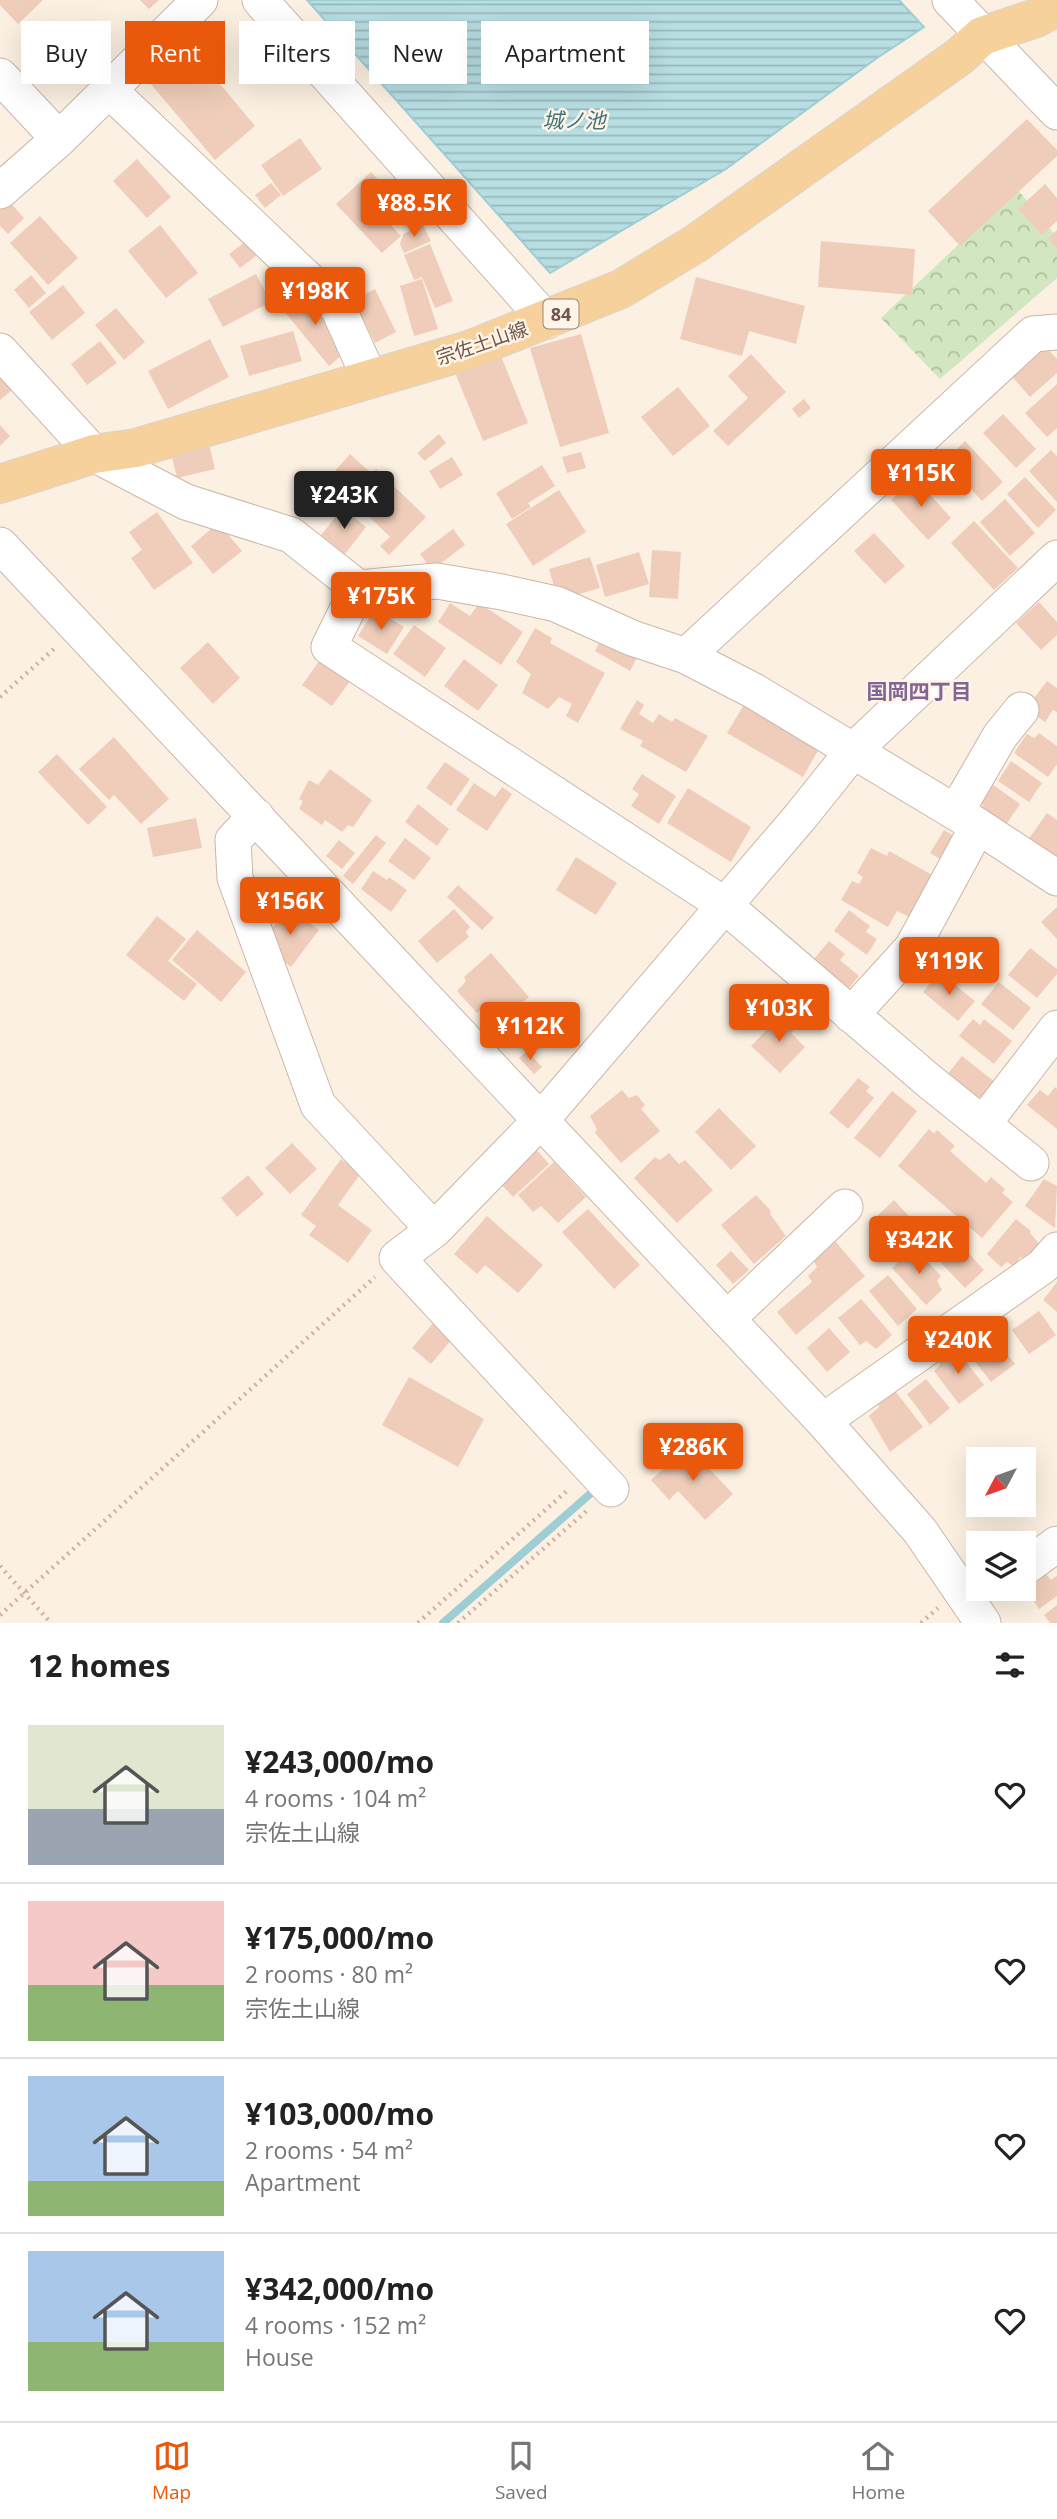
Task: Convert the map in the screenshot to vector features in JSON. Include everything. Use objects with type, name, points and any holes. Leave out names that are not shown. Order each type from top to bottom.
[{"type":"main road","name":"宗佐土山線","points":[[0,484],[94,454],[136,447],[470,350],[621,289],[695,244],[960,56],[982,36],[1036,18],[1057,7]]},
{"type":"street","points":[[0,191],[59,139],[200,0]]},
{"type":"street","points":[[260,0],[547,321]]},
{"type":"street","points":[[950,0],[1057,113]]},
{"type":"street","points":[[0,76],[59,139]]},
{"type":"street","points":[[109,90],[338,308],[370,379]]},
{"type":"street","points":[[686,656],[1033,334],[1057,332]]},
{"type":"street","points":[[0,351],[94,454],[186,502],[291,535],[358,588],[437,581],[502,592],[556,604],[632,638],[686,656],[754,691],[967,819],[1057,878]]},
{"type":"street","points":[[0,545],[823,1420],[920,1531],[966,1590]]},
{"type":"street","points":[[602,1479],[504,1378],[397,1258],[434,1230],[541,1121],[723,904],[801,816],[853,751],[1057,558]]},
{"type":"street","points":[[358,588],[329,647],[723,904],[851,1015],[1031,1163]]},
{"type":"street","points":[[851,1015],[912,948],[1000,737],[1021,710]]},
{"type":"street","points":[[256,816],[233,840],[235,877],[241,900],[318,1105],[434,1230]]},
{"type":"street","points":[[983,1124],[1057,1028]]},
{"type":"street","points":[[727,1319],[845,1207]]},
{"type":"street","points":[[823,1420],[1043,1266],[1057,1250]]},
{"type":"street","points":[[1036,1559],[1057,1544]]},
{"type":"path","points":[[0,697],[80,627]]},
{"type":"path","points":[[0,1615],[397,1258]]},
{"type":"path","points":[[418,1623],[602,1479]]},
{"type":"path","points":[[458,1623],[602,1479]]},
{"type":"path","points":[[0,1566],[51,1623]]},
{"type":"green space","points":[[1017,189],[1057,237],[1057,278],[940,379],[881,318]]},
{"type":"water","name":"城ノ池","points":[[307,0],[899,0],[924,27],[877,58],[726,169],[550,273],[382,84],[467,84],[467,21],[369,21],[369,70],[355,54],[355,21],[326,21]]},
{"type":"building","points":[[0,0],[43,0],[18,24],[0,5]]},
{"type":"building","points":[[140,0],[159,0],[149,9]]},
{"type":"building","points":[[151,84],[220,84],[255,126],[215,160]]},
{"type":"building","points":[[1027,119],[1057,150],[1057,156],[960,246],[928,211]]},
{"type":"building","points":[[300,138],[322,169],[283,196],[261,165]]},
{"type":"building","points":[[137,159],[171,197],[147,218],[113,181]]},
{"type":"building","points":[[371,172],[394,197],[379,212],[401,236],[382,253],[336,204]]},
{"type":"building","points":[[271,183],[281,195],[265,208],[255,195]]},
{"type":"building","points":[[1045,184],[1057,198],[1057,221],[1042,235],[1018,209]]},
{"type":"building","points":[[6,198],[24,218],[8,234],[0,226],[0,204]]},
{"type":"building","points":[[40,216],[78,258],[48,285],[10,243]]},
{"type":"building","points":[[160,225],[198,273],[166,298],[128,251]]},
{"type":"building","points":[[423,225],[431,241],[404,253],[400,244],[403,234]]},
{"type":"building","points":[[1057,230],[1057,249],[1048,238]]},
{"type":"building","points":[[249,239],[260,253],[240,268],[229,254]]},
{"type":"building","points":[[821,241],[915,249],[912,295],[818,287]]},
{"type":"building","points":[[430,244],[453,301],[435,308],[422,277],[414,280],[404,255]]},
{"type":"building","points":[[256,274],[271,302],[223,327],[208,299]]},
{"type":"building","points":[[31,275],[46,293],[29,308],[14,290]]},
{"type":"building","points":[[696,277],[805,306],[796,344],[749,331],[742,356],[680,339]]},
{"type":"building","points":[[422,279],[438,329],[414,336],[400,286]]},
{"type":"building","points":[[63,285],[85,313],[52,340],[29,312]]},
{"type":"building","points":[[300,288],[350,348],[329,366],[279,305]]},
{"type":"building","points":[[375,289],[396,332],[375,343],[353,300]]},
{"type":"building","points":[[116,308],[145,342],[124,360],[95,325]]},
{"type":"building","points":[[293,331],[302,361],[249,376],[240,346]]},
{"type":"building","points":[[581,334],[609,433],[560,447],[530,348]]},
{"type":"building","points":[[210,339],[229,377],[168,409],[148,371]]},
{"type":"building","points":[[100,341],[117,363],[87,385],[71,364]]},
{"type":"building","points":[[1042,343],[1057,359],[1057,373],[1030,397],[1009,373]]},
{"type":"building","points":[[751,354],[786,392],[728,446],[713,431],[748,398],[728,376]]},
{"type":"building","points":[[501,356],[528,423],[483,441],[456,375]]},
{"type":"building","points":[[0,376],[12,390],[0,400]]},
{"type":"building","points":[[1057,384],[1057,428],[1047,437],[1025,413]]},
{"type":"building","points":[[678,387],[710,426],[673,456],[641,417]]},
{"type":"building","points":[[804,399],[811,408],[799,418],[792,409]]},
{"type":"building","points":[[1003,414],[1036,449],[1016,468],[983,433]]},
{"type":"building","points":[[0,425],[10,436],[0,446]]},
{"type":"building","points":[[439,434],[446,443],[425,461],[417,453]]},
{"type":"building","points":[[208,440],[215,469],[177,478],[170,449]]},
{"type":"building","points":[[965,441],[1003,482],[982,501],[945,461]]},
{"type":"building","points":[[1051,450],[1057,456],[1057,502],[1029,471]]},
{"type":"building","points":[[581,452],[586,468],[567,473],[562,457]]},
{"type":"building","points":[[350,454],[369,471],[331,514],[312,497]]},
{"type":"building","points":[[452,457],[463,475],[440,489],[429,471]]},
{"type":"building","points":[[542,465],[555,486],[528,503],[531,507],[512,519],[496,493]]},
{"type":"building","points":[[376,469],[426,517],[389,555],[380,546],[390,537],[349,497]]},
{"type":"building","points":[[1025,477],[1056,510],[1038,528],[1007,494]]},
{"type":"building","points":[[915,478],[951,518],[928,540],[891,500]]},
{"type":"building","points":[[559,490],[586,532],[533,566],[506,524]]},
{"type":"building","points":[[1005,499],[1035,533],[1010,556],[980,522]]},
{"type":"building","points":[[343,508],[366,527],[345,554],[321,535]]},
{"type":"building","points":[[157,512],[193,563],[154,590],[131,558],[142,550],[129,532]]},
{"type":"building","points":[[974,521],[1018,568],[994,590],[951,543]]},
{"type":"building","points":[[218,523],[242,551],[213,574],[191,546]]},
{"type":"building","points":[[453,529],[465,545],[432,570],[420,554]]},
{"type":"building","points":[[874,533],[905,566],[885,584],[854,551]]},
{"type":"building","points":[[652,550],[681,552],[678,599],[649,597]]},
{"type":"building","points":[[639,552],[649,584],[605,597],[596,565]]},
{"type":"building","points":[[590,557],[600,588],[558,600],[549,569]]},
{"type":"building","points":[[1039,602],[1057,622],[1057,635],[1041,650],[1016,623]]},
{"type":"building","points":[[450,603],[470,616],[479,603],[523,632],[501,665],[438,622]]},
{"type":"building","points":[[375,609],[404,627],[387,654],[358,636]]},
{"type":"building","points":[[414,625],[446,648],[425,677],[393,654]]},
{"type":"building","points":[[535,628],[552,638],[550,643],[605,673],[578,723],[566,716],[572,704],[559,697],[548,709],[522,693],[531,674],[516,662]]},
{"type":"building","points":[[602,637],[638,656],[630,671],[595,651]]},
{"type":"building","points":[[208,642],[240,678],[213,704],[180,668]]},
{"type":"building","points":[[323,656],[353,677],[332,706],[302,685]]},
{"type":"building","points":[[464,659],[498,685],[478,711],[444,686]]},
{"type":"building","points":[[1047,681],[1057,688],[1057,712],[1053,710],[1045,722],[1026,709]]},
{"type":"building","points":[[637,700],[644,705],[639,714],[653,723],[659,714],[672,722],[675,718],[708,736],[686,772],[640,746],[643,741],[620,729]]},
{"type":"building","points":[[745,703],[820,747],[803,777],[727,733]]},
{"type":"building","points":[[1039,733],[1057,746],[1057,764],[1048,777],[1014,753],[1027,734],[1034,738]]},
{"type":"building","points":[[114,737],[169,799],[141,824],[114,795],[109,800],[79,769]]},
{"type":"building","points":[[57,754],[107,807],[88,825],[38,772]]},
{"type":"building","points":[[1011,761],[1042,783],[1029,802],[998,781]]},
{"type":"building","points":[[445,762],[470,779],[451,806],[426,788]]},
{"type":"building","points":[[330,769],[372,800],[353,827],[348,825],[342,832],[325,820],[322,825],[299,809],[303,801],[299,799],[309,780],[318,785]]},
{"type":"building","points":[[642,774],[676,796],[659,824],[631,806],[639,794],[632,789]]},
{"type":"building","points":[[989,782],[1020,804],[1003,829],[979,811],[983,805],[977,799]]},
{"type":"building","points":[[474,783],[495,797],[502,787],[512,794],[487,831],[456,810]]},
{"type":"building","points":[[688,788],[751,827],[731,862],[667,823]]},
{"type":"building","points":[[418,804],[449,829],[437,846],[405,822]]},
{"type":"building","points":[[1047,813],[1057,820],[1057,858],[1028,840]]},
{"type":"building","points":[[196,818],[202,848],[153,857],[147,828]]},
{"type":"building","points":[[944,830],[957,838],[943,861],[930,853]]},
{"type":"building","points":[[376,835],[386,843],[353,884],[343,876]]},
{"type":"building","points":[[405,838],[431,858],[414,880],[388,861]]},
{"type":"building","points":[[339,840],[355,853],[342,869],[326,856]]},
{"type":"building","points":[[871,848],[887,856],[889,851],[936,877],[913,919],[897,911],[888,927],[841,900],[852,881],[859,884],[863,877],[857,873]]},
{"type":"building","points":[[576,857],[617,883],[596,915],[556,890]]},
{"type":"building","points":[[373,871],[387,880],[389,877],[407,890],[391,912],[361,889]]},
{"type":"building","points":[[458,885],[494,918],[482,930],[447,897]]},
{"type":"building","points":[[289,907],[319,930],[291,967],[261,943]]},
{"type":"building","points":[[1057,907],[1057,939],[1041,922]]},
{"type":"building","points":[[454,909],[470,927],[466,932],[469,937],[437,963],[418,941]]},
{"type":"building","points":[[849,910],[870,926],[866,932],[877,939],[867,955],[834,931]]},
{"type":"building","points":[[157,916],[186,939],[168,961],[197,984],[184,1001],[126,955]]},
{"type":"building","points":[[197,930],[246,972],[221,1002],[172,960]]},
{"type":"building","points":[[829,941],[845,954],[840,960],[859,976],[849,988],[814,959]]},
{"type":"building","points":[[1030,948],[1057,969],[1057,974],[1037,998],[1008,975]]},
{"type":"building","points":[[491,953],[529,997],[505,1017],[490,1002],[477,1013],[457,991],[466,981],[464,977]]},
{"type":"building","points":[[939,972],[975,1001],[958,1021],[923,992]]},
{"type":"building","points":[[999,982],[1031,1008],[1013,1030],[981,1004]]},
{"type":"building","points":[[783,1013],[797,1027],[791,1033],[805,1047],[780,1073],[751,1046]]},
{"type":"building","points":[[973,1019],[980,1025],[984,1019],[1012,1041],[994,1064],[959,1036]]},
{"type":"building","points":[[527,1051],[542,1067],[534,1074],[519,1058]]},
{"type":"building","points":[[962,1056],[995,1082],[979,1101],[947,1075]]},
{"type":"building","points":[[858,1078],[870,1087],[866,1091],[874,1098],[848,1129],[829,1113]]},
{"type":"building","points":[[1055,1087],[1057,1129],[1027,1105],[1040,1090],[1048,1096]]},
{"type":"building","points":[[622,1090],[629,1098],[637,1095],[645,1105],[641,1109],[660,1131],[621,1163],[595,1133],[597,1129],[590,1116]]},
{"type":"building","points":[[892,1091],[917,1111],[880,1158],[854,1138]]},
{"type":"building","points":[[719,1108],[756,1146],[731,1170],[695,1132]]},
{"type":"building","points":[[929,1129],[934,1134],[937,1130],[955,1146],[950,1151],[986,1183],[991,1177],[1005,1189],[1002,1193],[1013,1202],[982,1238],[898,1166]]},
{"type":"building","points":[[292,1143],[317,1169],[290,1194],[265,1168]]},
{"type":"building","points":[[534,1147],[549,1164],[513,1197],[498,1181]]},
{"type":"building","points":[[669,1153],[679,1164],[685,1160],[713,1190],[677,1223],[634,1178],[655,1157],[660,1160]]},
{"type":"building","points":[[341,1159],[361,1173],[338,1205],[372,1230],[348,1263],[309,1235],[316,1226],[301,1215]]},
{"type":"building","points":[[554,1162],[586,1197],[558,1223],[541,1206],[533,1212],[518,1195]]},
{"type":"building","points":[[248,1175],[264,1194],[237,1217],[221,1198]]},
{"type":"building","points":[[1044,1179],[1057,1186],[1055,1228],[1025,1206]]},
{"type":"building","points":[[756,1195],[771,1211],[770,1214],[786,1236],[754,1264],[721,1225]]},
{"type":"building","points":[[894,1200],[918,1226],[893,1249],[870,1223]]},
{"type":"building","points":[[588,1209],[640,1265],[614,1289],[562,1232]]},
{"type":"building","points":[[487,1216],[543,1265],[518,1293],[485,1265],[477,1274],[454,1254]]},
{"type":"building","points":[[1016,1219],[1031,1231],[1042,1247],[1028,1262],[1021,1257],[1013,1266],[1007,1262],[1001,1267],[987,1254]]},
{"type":"building","points":[[932,1229],[957,1252],[963,1247],[984,1270],[965,1288],[920,1241]]},
{"type":"building","points":[[835,1241],[865,1276],[796,1335],[777,1312],[812,1282],[808,1276],[817,1267],[813,1260]]},
{"type":"building","points":[[914,1247],[941,1276],[937,1281],[942,1290],[926,1305],[892,1268]]},
{"type":"building","points":[[731,1251],[749,1270],[733,1284],[716,1265]]},
{"type":"building","points":[[888,1275],[917,1309],[898,1326],[869,1291]]},
{"type":"building","points":[[1057,1282],[1057,1312],[1043,1300]]},
{"type":"building","points":[[861,1299],[892,1335],[876,1349],[866,1341],[860,1345],[838,1318]]},
{"type":"building","points":[[1039,1311],[1056,1335],[1029,1354],[1012,1330]]},
{"type":"building","points":[[440,1315],[459,1331],[431,1364],[412,1348]]},
{"type":"building","points":[[829,1328],[850,1352],[827,1372],[807,1348]]},
{"type":"building","points":[[987,1329],[1015,1364],[991,1382],[964,1347]]},
{"type":"building","points":[[958,1351],[984,1385],[959,1404],[934,1371],[940,1365],[937,1359],[946,1352],[951,1356]]},
{"type":"building","points":[[409,1377],[484,1419],[458,1467],[382,1425]]},
{"type":"building","points":[[926,1379],[950,1408],[930,1425],[907,1394]]},
{"type":"building","points":[[896,1392],[923,1427],[890,1452],[869,1416],[879,1407],[877,1401]]},
{"type":"building","points":[[688,1446],[733,1494],[705,1520],[678,1491],[669,1500],[651,1480]]},
{"type":"building","points":[[1046,1574],[1051,1580],[1057,1576],[1057,1596],[1039,1609],[1034,1601],[1036,1601],[1036,1582]]},
{"type":"building","points":[[1057,1605],[1057,1623],[1050,1623],[1044,1615]]},
{"type":"waterway","points":[[443,1623],[590,1494]]},
{"type":"district","name":"国岡四丁目","points":[[919,691]]}]
